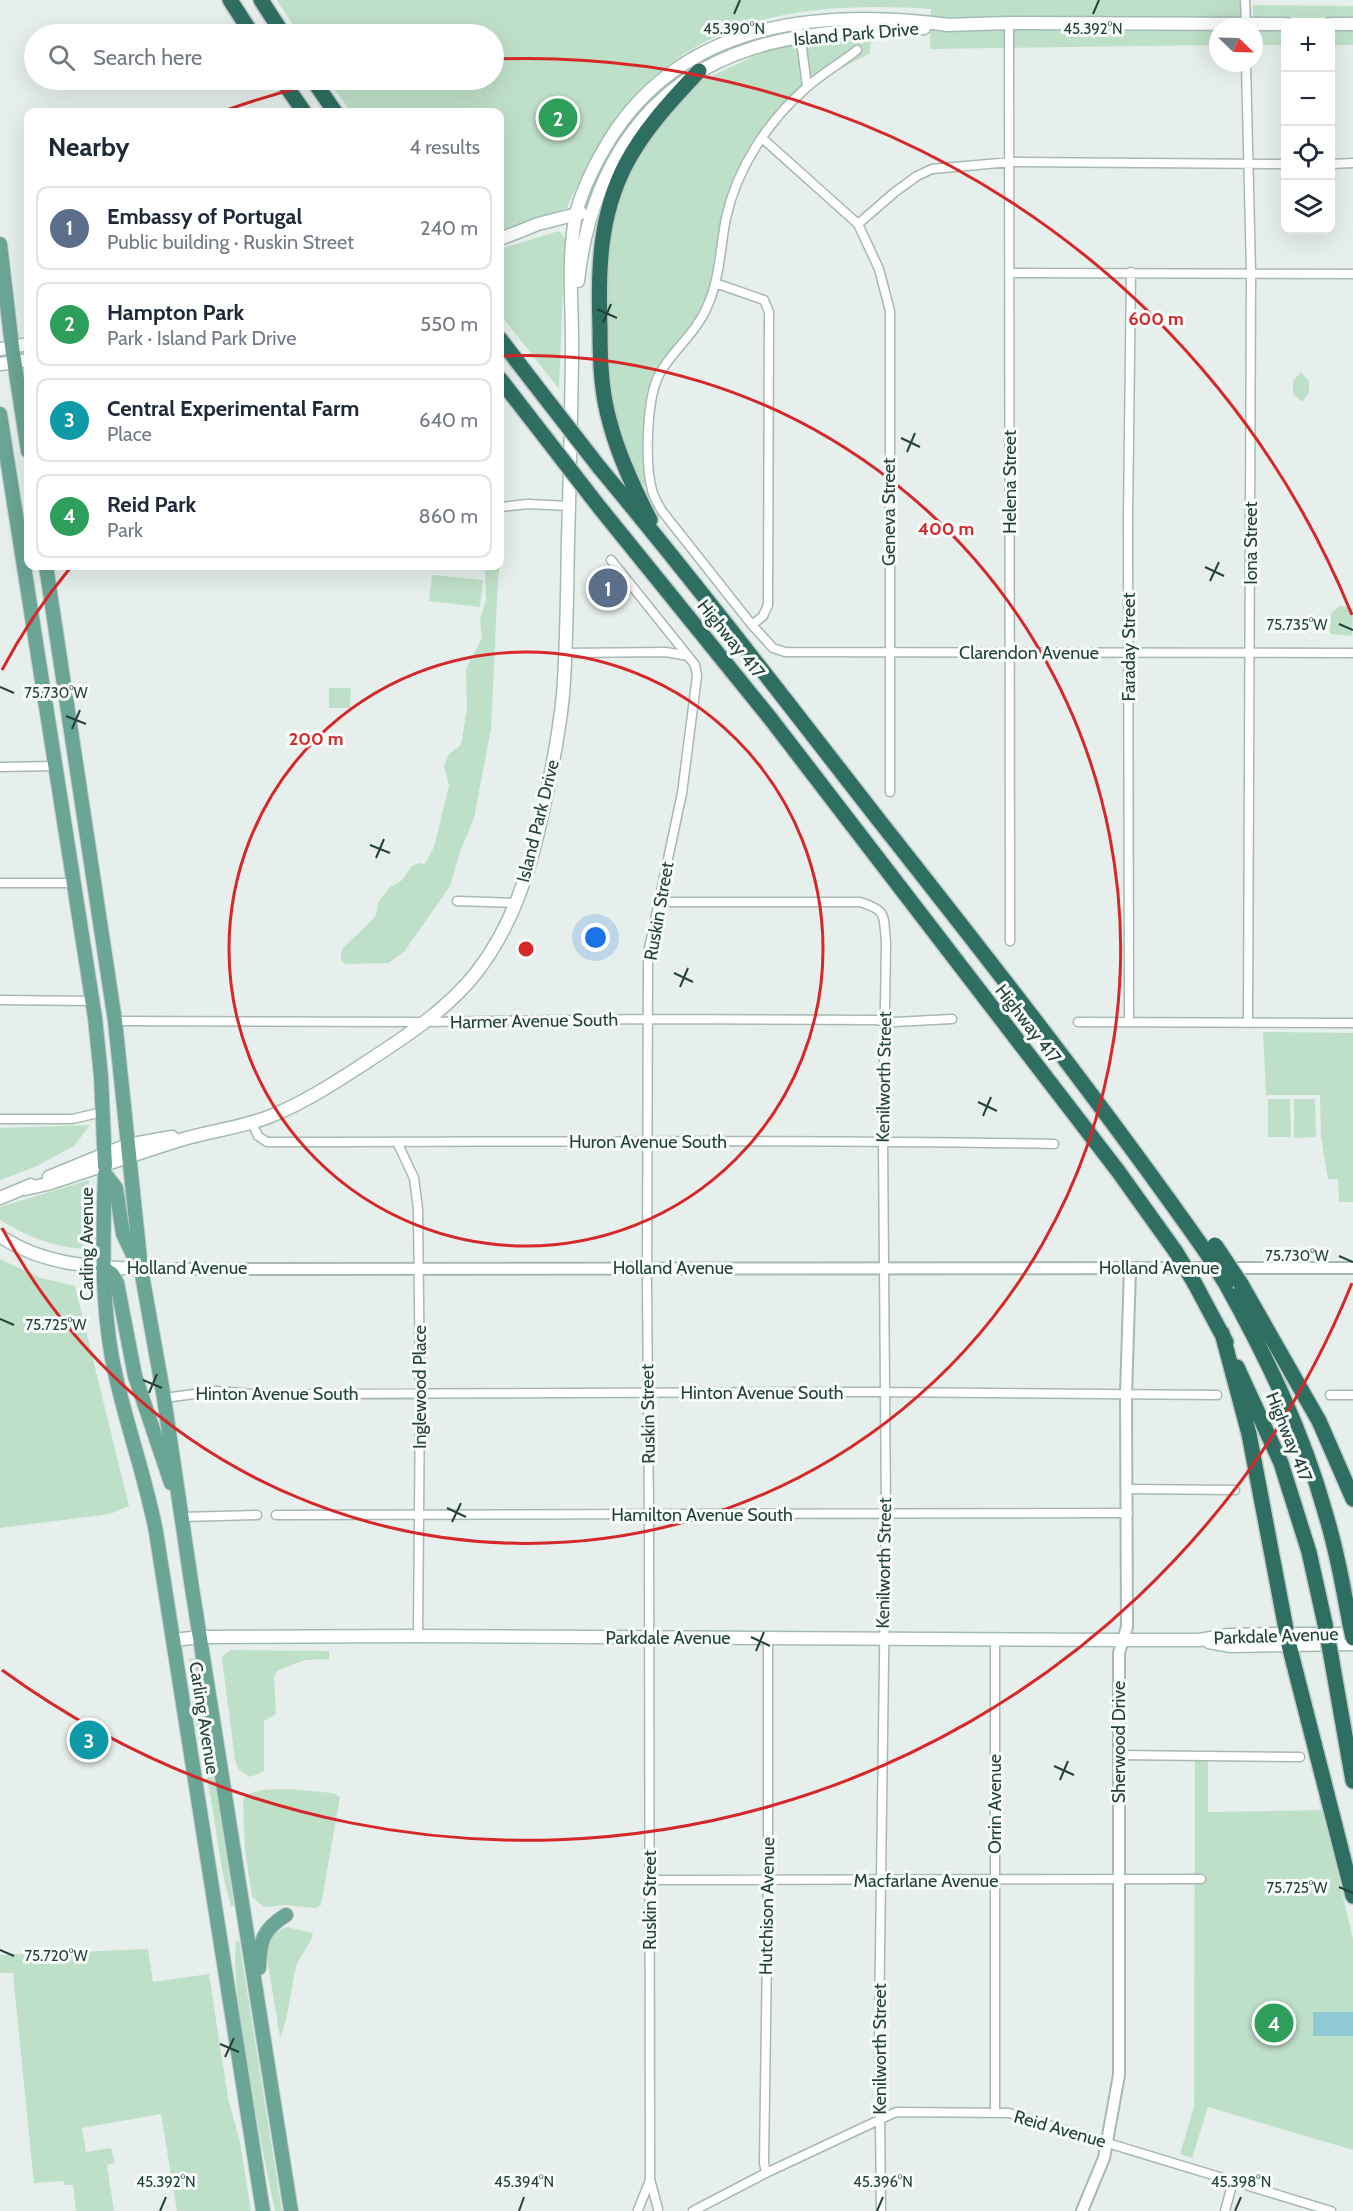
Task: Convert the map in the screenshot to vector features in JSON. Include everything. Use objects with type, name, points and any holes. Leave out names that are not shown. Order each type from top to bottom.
[{"type":"highway","points":[[230,0],[246,24]]},
{"type":"highway","points":[[261,0],[277,24]]},
{"type":"highway","points":[[663,543],[628,472],[607,413],[600,360],[600,258],[608,210],[627,163],[650,127],[699,71]]},
{"type":"highway","points":[[289,90],[301,108]]},
{"type":"highway","points":[[320,90],[332,108]]},
{"type":"highway","points":[[504,344],[599,467],[663,543],[1211,1249],[1319,1421],[1353,1499]]},
{"type":"highway","name":"Highway 417","points":[[504,384],[600,508],[770,718],[1118,1171],[1196,1284],[1222,1333],[1281,1463],[1309,1552],[1325,1624],[1353,1781]]},
{"type":"highway","points":[[1233,1284],[1276,1380],[1309,1464],[1325,1511],[1352,1632]]},
{"type":"highway","points":[[1222,1333],[1249,1434],[1287,1639],[1353,1896]]},
{"type":"main road","name":"Island Park Drive","points":[[0,1198],[25,1189],[69,1167],[105,1165],[128,1151],[169,1137],[188,1138],[252,1123],[287,1109],[336,1082],[390,1047],[447,1003],[474,976],[501,935],[516,903],[536,845],[550,782],[560,715],[565,653],[569,506],[573,320],[571,265],[576,215],[589,176],[626,116],[656,85],[692,59],[717,46],[748,34],[800,22],[862,19],[916,20],[950,25]]},
{"type":"main road","name":"Island Park Drive","points":[[573,320],[581,258],[596,197],[614,158],[640,121],[670,91],[699,71],[752,48],[801,37],[842,32],[1010,23],[1209,25]]},
{"type":"main road","name":"Island Park Drive","points":[[1263,25],[1281,24]]},
{"type":"main road","points":[[1335,24],[1353,24]]},
{"type":"main road","points":[[504,237],[538,224],[576,215],[596,197]]},
{"type":"main road","points":[[0,244],[6,348],[22,361],[24,391]]},
{"type":"main road","points":[[6,348],[24,345]]},
{"type":"main road","points":[[0,364],[22,361]]},
{"type":"main road","name":"Carling Avenue","points":[[0,414],[4,456],[99,1047],[105,1165],[103,1268],[112,1357],[120,1396],[149,1496],[174,1640],[263,2211]]},
{"type":"main road","name":"Carling Avenue","points":[[47,570],[115,1021],[141,1269],[164,1398],[291,2211]]},
{"type":"main road","points":[[77,904],[97,901]]},
{"type":"main road","points":[[105,1165],[116,1188],[125,1242],[141,1269]]},
{"type":"main road","name":"Holland Avenue","points":[[0,1236],[16,1246],[72,1265],[141,1269]]},
{"type":"main road","points":[[103,1268],[112,1274],[117,1283],[135,1376],[182,1517]]},
{"type":"main road","name":"Parkdale Avenue","points":[[174,1640],[200,1637],[418,1636],[1199,1640],[1232,1646],[1352,1632]]},
{"type":"main road","name":"Parkdale Avenue","points":[[1287,1639],[1353,1644]]},
{"type":"main road","points":[[259,2012],[260,1945],[269,1928],[286,1915]]},
{"type":"street","points":[[1245,0],[1246,18]]},
{"type":"street","points":[[800,22],[807,86]]},
{"type":"street","name":"Helena Street","points":[[1010,23],[1010,941]]},
{"type":"street","name":"Clarendon Avenue","points":[[857,50],[807,86],[779,114],[762,138],[740,179],[730,204],[715,283],[707,307],[698,325],[663,368],[654,385],[650,411],[651,481],[654,496],[662,511],[752,625],[773,648],[780,652],[1353,653]]},
{"type":"street","name":"Iona Street","points":[[1246,72],[1251,272],[1248,1023]]},
{"type":"street","name":"Geneva Street","points":[[762,138],[858,224],[879,269],[890,312],[888,653],[890,792]]},
{"type":"street","points":[[858,224],[917,176],[933,169],[1011,162],[1281,164]]},
{"type":"street","points":[[1335,164],[1353,164]]},
{"type":"street","name":"Faraday Street","points":[[1129,1021],[1128,517],[1131,272]]},
{"type":"street","points":[[1011,273],[1353,274]]},
{"type":"street","points":[[715,283],[764,300],[769,312],[768,605],[762,616],[752,625]]},
{"type":"street","points":[[504,507],[528,504],[569,506]]},
{"type":"street","name":"Ruskin Street","points":[[611,560],[695,665],[698,676],[682,793],[648,953],[650,2179],[660,2210]]},
{"type":"street","points":[[565,653],[666,652],[688,656]]},
{"type":"street","points":[[0,767],[55,766]]},
{"type":"street","points":[[0,883],[74,883]]},
{"type":"street","points":[[457,901],[516,903]]},
{"type":"street","name":"Kenilworth Street","points":[[659,902],[860,902],[879,909],[883,915],[886,942],[884,1141],[886,1515],[879,2025],[881,2211]]},
{"type":"street","points":[[0,1000],[92,1001]]},
{"type":"street","name":"Harmer Avenue South","points":[[115,1021],[422,1022],[648,1019],[885,1021],[952,1019]]},
{"type":"street","points":[[1077,1022],[1353,1023]]},
{"type":"street","points":[[0,1119],[72,1119],[103,1113]]},
{"type":"street","name":"Huron Avenue South","points":[[252,1123],[258,1136],[264,1141],[647,1143],[884,1141],[1054,1144]]},
{"type":"street","name":"Inglewood Place","points":[[397,1142],[414,1178],[418,1209],[420,1394],[418,1636]]},
{"type":"street","name":"Holland Avenue","points":[[141,1269],[1353,1268]]},
{"type":"street","name":"Sherwood Drive","points":[[1082,2211],[1104,2158],[1119,2075],[1119,1653],[1126,1627],[1128,1489],[1126,1394],[1130,1269]]},
{"type":"street","name":"Hinton Avenue South","points":[[164,1398],[217,1391],[252,1394],[884,1392],[1217,1395]]},
{"type":"street","points":[[1330,1395],[1353,1395]]},
{"type":"street","points":[[1128,1489],[1235,1490]]},
{"type":"street","name":"Hamilton Avenue South","points":[[276,1515],[1128,1513]]},
{"type":"street","points":[[182,1517],[257,1515]]},
{"type":"street","name":"Hutchison Avenue","points":[[766,2173],[764,2163],[768,1881],[768,1639]]},
{"type":"street","name":"Orrin Avenue","points":[[995,1639],[995,2112]]},
{"type":"street","points":[[1118,1755],[1300,1757]]},
{"type":"street","name":"Macfarlane Avenue","points":[[650,1880],[1201,1879]]},
{"type":"street","name":"Reid Avenue","points":[[683,2211],[693,2210],[896,2112],[995,2112],[1009,2113],[1331,2211]]},
{"type":"street","name":"Ruskin Street","points":[[637,2210],[650,2179]]},
{"type":"street","points":[[1225,2211],[1233,2181]]},
{"type":"street","points":[[637,2210],[648,2207],[660,2210]]},
{"type":"green space","points":[[277,0],[1242,0],[1242,18],[1209,18],[1209,45],[930,49],[931,9],[840,8],[796,13],[754,22],[715,37],[677,58],[643,87],[605,134],[587,165],[567,208],[504,231],[504,108],[348,108],[335,90],[504,90],[504,24],[293,24]]},
{"type":"green space","points":[[1253,5],[1353,6],[1353,45],[1335,45],[1335,18],[1281,18],[1281,45],[1263,45],[1263,18],[1253,18]]},
{"type":"green space","points":[[830,37],[871,37],[870,53],[825,78],[797,101],[771,131],[751,164],[730,218],[703,324],[671,364],[660,383],[653,413],[651,447],[655,492],[643,485],[635,472],[620,438],[608,388],[602,297],[611,213],[644,141],[698,82],[770,49]]},
{"type":"green space","points":[[559,231],[565,238],[559,389],[504,319],[504,248]]},
{"type":"green space","points":[[1301,372],[1309,381],[1309,393],[1302,402],[1293,394],[1293,381]]},
{"type":"green space","points":[[485,570],[499,570],[491,729],[474,818],[460,852],[450,886],[404,952],[388,963],[346,964],[341,960],[343,948],[376,915],[379,901],[390,887],[401,881],[412,866],[419,863],[425,864],[434,847],[449,786],[444,766],[449,754],[460,746],[462,740],[467,708],[466,669],[482,638],[480,619],[486,600]]},
{"type":"green space","points":[[432,575],[483,580],[480,607],[429,601]]},
{"type":"green space","points":[[1340,606],[1353,608],[1352,636],[1330,634],[1331,613]]},
{"type":"green space","points":[[329,688],[351,688],[350,708],[329,708]]},
{"type":"green space","points":[[1263,1032],[1353,1033],[1353,1202],[1339,1202],[1338,1179],[1328,1179],[1321,1137],[1320,1095],[1266,1095]]},
{"type":"green space","points":[[1268,1099],[1290,1099],[1291,1137],[1268,1137]]},
{"type":"green space","points":[[1294,1099],[1315,1099],[1316,1137],[1294,1138]]},
{"type":"green space","points":[[90,1125],[74,1146],[35,1167],[0,1180],[0,1128]]},
{"type":"green space","points":[[89,1180],[85,1249],[41,1240],[0,1220],[0,1207]]},
{"type":"green space","points":[[0,1259],[41,1278],[75,1286],[129,1506],[110,1514],[0,1528]]},
{"type":"green space","points":[[231,1650],[329,1651],[329,1659],[305,1660],[277,1671],[274,1677],[276,1714],[264,1721],[264,1771],[250,1777],[239,1770],[235,1760],[222,1658]]},
{"type":"green space","points":[[189,1658],[196,1658],[234,1906],[231,1906],[224,1879],[196,1726]]},
{"type":"green space","points":[[1195,1755],[1208,1755],[1208,1812],[1323,1810],[1353,1939],[1353,2150],[1208,2107],[1192,2158],[1180,2154],[1194,2107]]},
{"type":"green space","points":[[287,1789],[333,1793],[340,1797],[321,1905],[315,1908],[286,1905],[264,1907],[252,1897],[245,1850],[243,1800],[247,1794],[262,1790]]},
{"type":"green space","points":[[287,1927],[313,1933],[296,1967],[286,2020],[280,2037],[266,1952],[273,1936]]},
{"type":"green space","points":[[239,1940],[282,2211],[275,2211],[259,2134],[239,2013],[235,1956],[236,1941]]},
{"type":"green space","points":[[148,1949],[153,1982],[209,1974],[228,2098],[240,2142],[251,2211],[177,2211],[161,2114],[82,2128],[86,2152],[111,2148],[115,2163],[107,2165],[114,2211],[76,2211],[73,2185],[65,2185],[63,2181],[34,2183],[13,1973],[0,1973],[0,1955]]},
{"type":"water","points":[[1313,2012],[1353,2012],[1353,2036],[1313,2036]]},
{"type":"place","name":"Hampton Park","points":[[558,118]]},
{"type":"place","name":"Embassy of Portugal","points":[[608,588]]},
{"type":"place","name":"Central Experimental Farm","points":[[89,1740]]},
{"type":"place","name":"Reid Park","points":[[1274,2023]]}]
